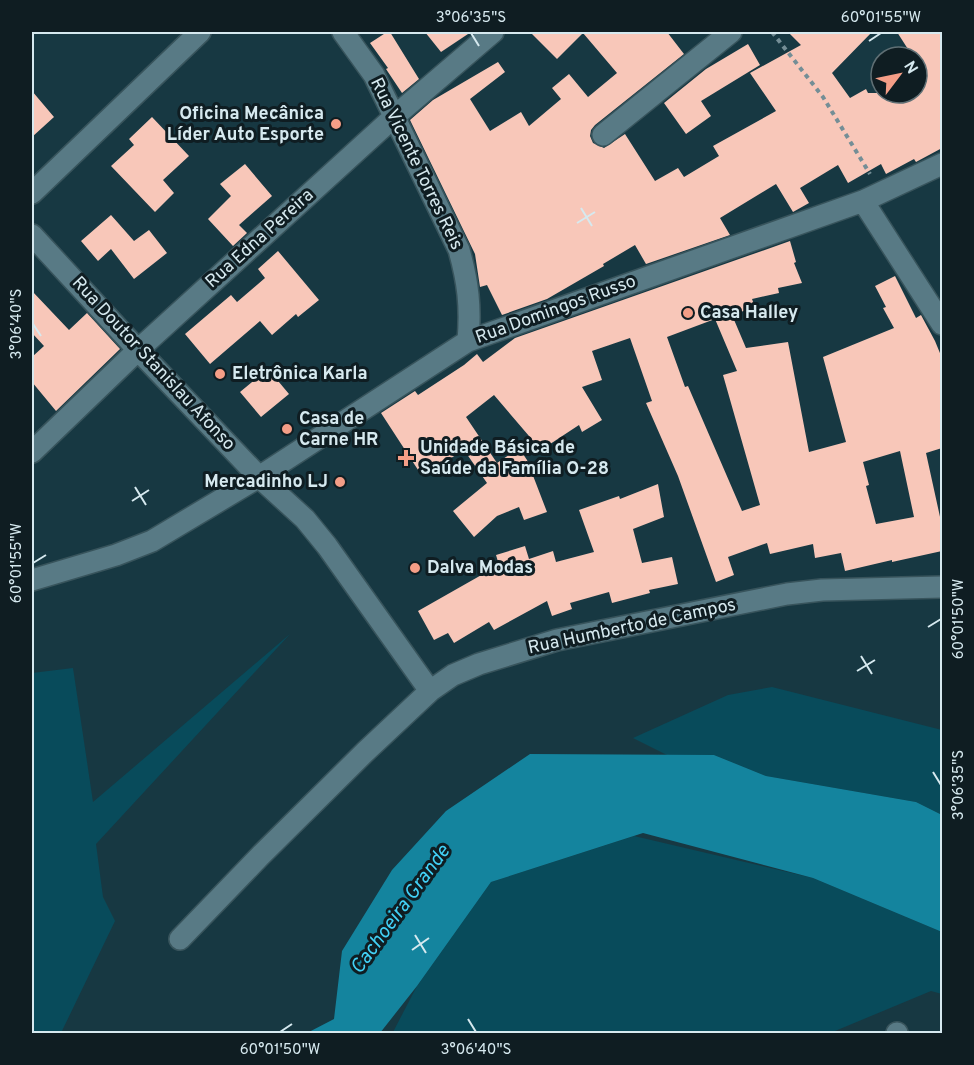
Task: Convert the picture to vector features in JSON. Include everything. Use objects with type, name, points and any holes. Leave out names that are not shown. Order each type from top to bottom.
[{"type":"street","points":[[32,193],[200,32]]},
{"type":"street","name":"Rua Vicente Torres Reis","points":[[343,32],[374,75],[459,250],[470,302],[468,340]]},
{"type":"street","name":"Rua Edna Pereira","points":[[32,452],[138,350],[395,116],[493,32]]},
{"type":"street","points":[[603,135],[731,32]]},
{"type":"street","name":"Rua Domingos Russo","points":[[32,580],[116,555],[152,541],[259,477],[468,340],[872,197],[942,164]]},
{"type":"street","points":[[872,197],[942,324]]},
{"type":"street","name":"Rua Doutor Stanislau Afonso","points":[[32,235],[259,477],[305,519],[327,546],[430,691]]},
{"type":"street","name":"Rua Humberto de Campos","points":[[180,939],[261,855],[430,691],[453,675],[479,664],[557,640],[787,594],[822,590],[942,586]]},
{"type":"path","points":[[772,32],[838,118],[872,197]]},
{"type":"shaded area","points":[[290,634],[96,844],[103,897],[115,921],[61,1033],[32,1033],[32,673],[73,668],[93,802]]},
{"type":"shaded area","points":[[772,687],[942,730],[942,815],[916,802],[766,776],[714,755],[667,755],[633,738],[728,695]]},
{"type":"shaded area","points":[[634,836],[813,878],[942,932],[942,994],[931,991],[835,1031],[835,1033],[392,1034],[417,986],[491,882]]},
{"type":"water","name":"Cachoeira Grande","points":[[530,754],[714,755],[766,776],[916,802],[942,815],[942,932],[813,878],[643,833],[491,882],[417,986],[380,1033],[307,1033],[334,1019],[342,951],[392,870],[446,811]]},
{"type":"building","points":[[390,32],[419,79],[402,93],[370,43]]},
{"type":"building","points":[[425,32],[471,32],[441,52]]},
{"type":"building","points":[[530,32],[667,32],[684,54],[595,125],[590,136],[593,143],[604,148],[625,134],[655,181],[678,168],[684,177],[719,156],[713,146],[776,111],[750,73],[801,45],[788,32],[872,32],[832,73],[850,98],[866,89],[869,93],[869,105],[929,105],[929,45],[905,45],[897,32],[942,32],[942,148],[916,162],[914,159],[886,174],[881,164],[848,183],[838,165],[800,188],[809,203],[793,212],[776,184],[720,218],[730,235],[646,264],[635,245],[547,299],[502,315],[487,285],[480,287],[475,254],[410,120],[433,100],[498,62],[505,72],[470,99],[490,131],[521,112],[529,126],[561,99],[552,88],[569,74],[588,97],[617,73],[583,33],[557,59]]},
{"type":"building","points":[[748,44],[760,65],[701,101],[711,116],[686,134],[664,103],[706,69]]},
{"type":"building","points":[[32,91],[54,117],[32,137]]},
{"type":"building","points":[[152,117],[189,156],[163,180],[174,193],[155,212],[111,166],[134,145],[129,139]]},
{"type":"building","points":[[245,164],[272,196],[239,225],[247,233],[233,246],[208,219],[231,196],[220,184]]},
{"type":"building","points":[[111,215],[134,241],[149,230],[167,253],[134,279],[111,249],[98,261],[81,241]]},
{"type":"building","points":[[790,241],[796,262],[794,263],[802,283],[778,288],[779,293],[752,299],[755,307],[732,315],[746,348],[788,342],[809,452],[846,442],[823,357],[894,328],[875,286],[895,276],[916,318],[921,315],[942,358],[942,448],[926,453],[942,526],[942,551],[845,571],[841,553],[815,558],[813,544],[770,554],[767,543],[728,557],[734,575],[716,582],[678,476],[646,403],[652,401],[630,338],[592,351],[602,380],[582,387],[602,420],[582,432],[579,425],[541,450],[494,395],[466,417],[497,463],[519,448],[527,460],[547,512],[524,520],[519,507],[497,516],[474,537],[453,511],[487,483],[464,450],[422,476],[381,413],[415,391],[418,395],[477,354],[483,362],[515,338]],"holes":[[[715,319],[737,371],[723,375],[760,505],[742,511],[688,386],[685,387],[667,337]],[[900,451],[914,517],[876,524],[866,486],[869,485],[863,462]]]},
{"type":"building","points":[[278,251],[319,300],[298,317],[296,314],[272,335],[260,321],[210,364],[185,334],[231,295],[237,302],[265,278],[258,269]]},
{"type":"building","points":[[32,291],[69,330],[87,313],[120,349],[56,411],[32,382],[32,357],[44,346],[32,333]]},
{"type":"building","points":[[268,369],[289,394],[261,417],[240,392]]},
{"type":"building","points":[[658,484],[664,517],[633,529],[642,563],[672,557],[678,584],[649,590],[650,593],[612,603],[609,592],[570,603],[572,609],[552,616],[547,601],[494,630],[489,622],[454,643],[448,633],[434,640],[418,611],[499,565],[496,555],[525,546],[529,559],[553,551],[556,562],[594,552],[579,510],[619,496],[620,499]]},
{"type":"place","name":"Oficina Mecânica Líder Auto Esporte","points":[[336,124]]},
{"type":"place","name":"Casa Halley","points":[[688,313]]},
{"type":"place","name":"Eletrônica Karla","points":[[220,374]]},
{"type":"place","name":"Casa de Carne HR","points":[[287,429]]},
{"type":"place","name":"Unidade Básica de Saúde da Família O-28","points":[[406,458]]},
{"type":"place","name":"Mercadinho LJ","points":[[340,482]]},
{"type":"place","name":"Dalva Modas","points":[[415,568]]}]
